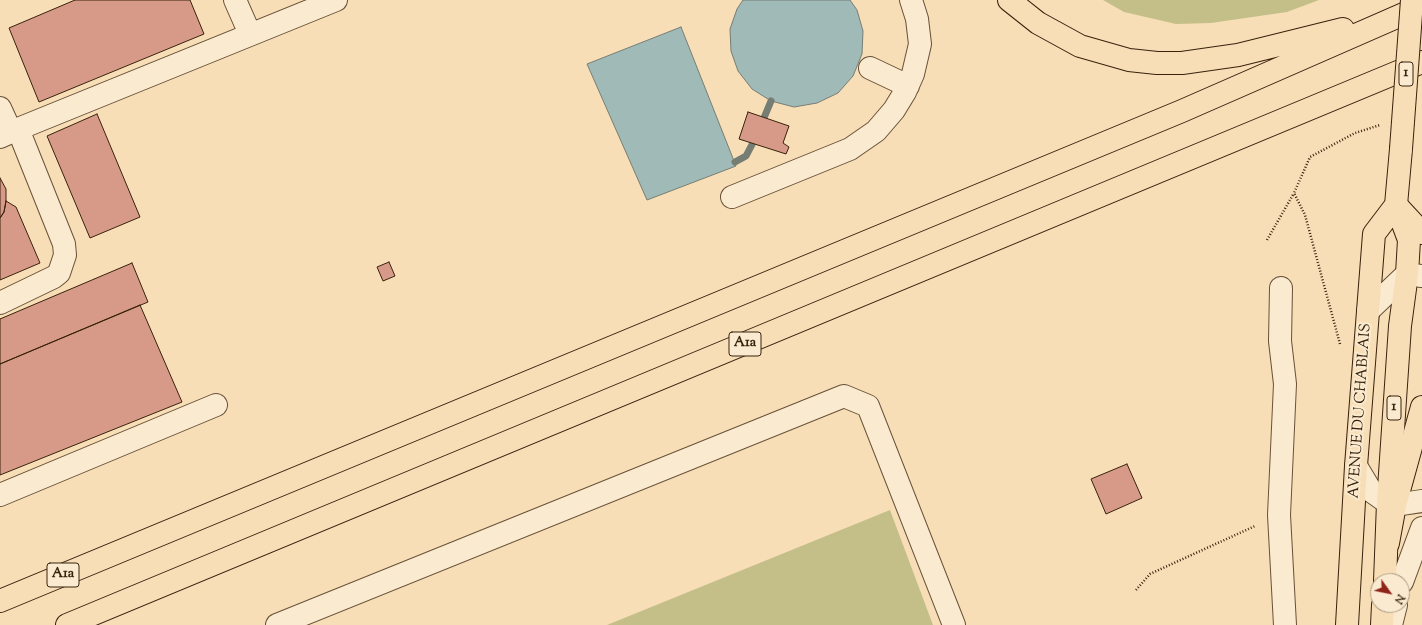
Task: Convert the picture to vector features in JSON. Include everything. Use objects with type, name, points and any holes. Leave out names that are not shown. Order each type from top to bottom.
[{"type":"main road","points":[[1009,0],[1038,24],[1080,46],[1129,60],[1157,63],[1203,60],[1244,53],[1339,30],[1422,5]]},
{"type":"main road","name":"1","points":[[1392,504],[1400,326],[1414,275],[1409,240],[1396,205],[1412,0]]},
{"type":"main road","name":"A1a","points":[[0,601],[1182,111],[1422,5]]},
{"type":"main road","name":"A1a","points":[[67,625],[1422,62]]},
{"type":"main road","points":[[1396,205],[1422,233]]},
{"type":"main road","name":"AVENUE DU CHABLAIS","points":[[1347,625],[1356,466],[1374,234],[1396,205]]},
{"type":"main road","points":[[1386,573],[1392,504],[1422,407]]},
{"type":"main road","points":[[1382,625],[1383,613]]},
{"type":"lane","points":[[235,0],[250,34]]},
{"type":"lane","points":[[9,133],[336,0]]},
{"type":"lane","points":[[732,197],[850,149],[876,131],[894,110],[908,86],[920,44],[917,19],[911,0]]},
{"type":"lane","points":[[870,68],[908,86]]},
{"type":"lane","points":[[0,108],[9,133],[64,244],[65,255],[59,273],[54,277],[0,303]]},
{"type":"lane","points":[[1368,311],[1414,275]]},
{"type":"lane","points":[[1281,288],[1280,341],[1285,384],[1279,515],[1285,625]]},
{"type":"lane","points":[[277,625],[844,396],[868,406],[954,625]]},
{"type":"lane","points":[[0,495],[216,405]]},
{"type":"lane","points":[[1356,466],[1371,491],[1392,504],[1422,501]]},
{"type":"lane","points":[[1405,573],[1422,528]]},
{"type":"lane","points":[[1391,625],[1394,613]]},
{"type":"path","points":[[1268,240],[1294,193],[1310,157],[1355,133],[1385,123]]},
{"type":"path","points":[[1294,193],[1305,215],[1340,345],[1344,351]]},
{"type":"path","points":[[1136,590],[1150,574],[1279,515]]},
{"type":"shaded area","points":[[1103,0],[1319,0],[1287,12],[1211,23],[1176,24],[1124,12]]},
{"type":"shaded area","points":[[890,510],[933,625],[607,625]]},
{"type":"water","points":[[743,0],[850,0],[857,10],[863,31],[862,54],[853,76],[838,93],[817,103],[794,107],[771,101],[752,89],[738,71],[731,51],[730,29],[737,9]]},
{"type":"water","points":[[681,27],[736,166],[647,200],[587,64]]},
{"type":"building","points":[[75,0],[190,0],[204,34],[39,102],[9,28]]},
{"type":"building","points":[[748,112],[789,126],[783,143],[789,147],[786,154],[739,139]]},
{"type":"building","points":[[97,114],[140,217],[90,238],[47,136]]},
{"type":"building","points":[[0,178],[6,189],[6,201],[4,212],[0,218]]},
{"type":"building","points":[[6,201],[16,207],[40,263],[0,280],[0,218],[4,212]]},
{"type":"building","points":[[389,262],[395,276],[383,281],[377,267]]},
{"type":"building","points":[[132,263],[148,302],[0,364],[0,319]]},
{"type":"building","points":[[140,305],[182,402],[0,475],[0,364]]},
{"type":"building","points":[[1127,464],[1142,498],[1106,514],[1091,479]]},
{"type":"waterway","points":[[761,125],[771,101]]},
{"type":"waterway","points":[[735,162],[746,156],[757,135]]}]
